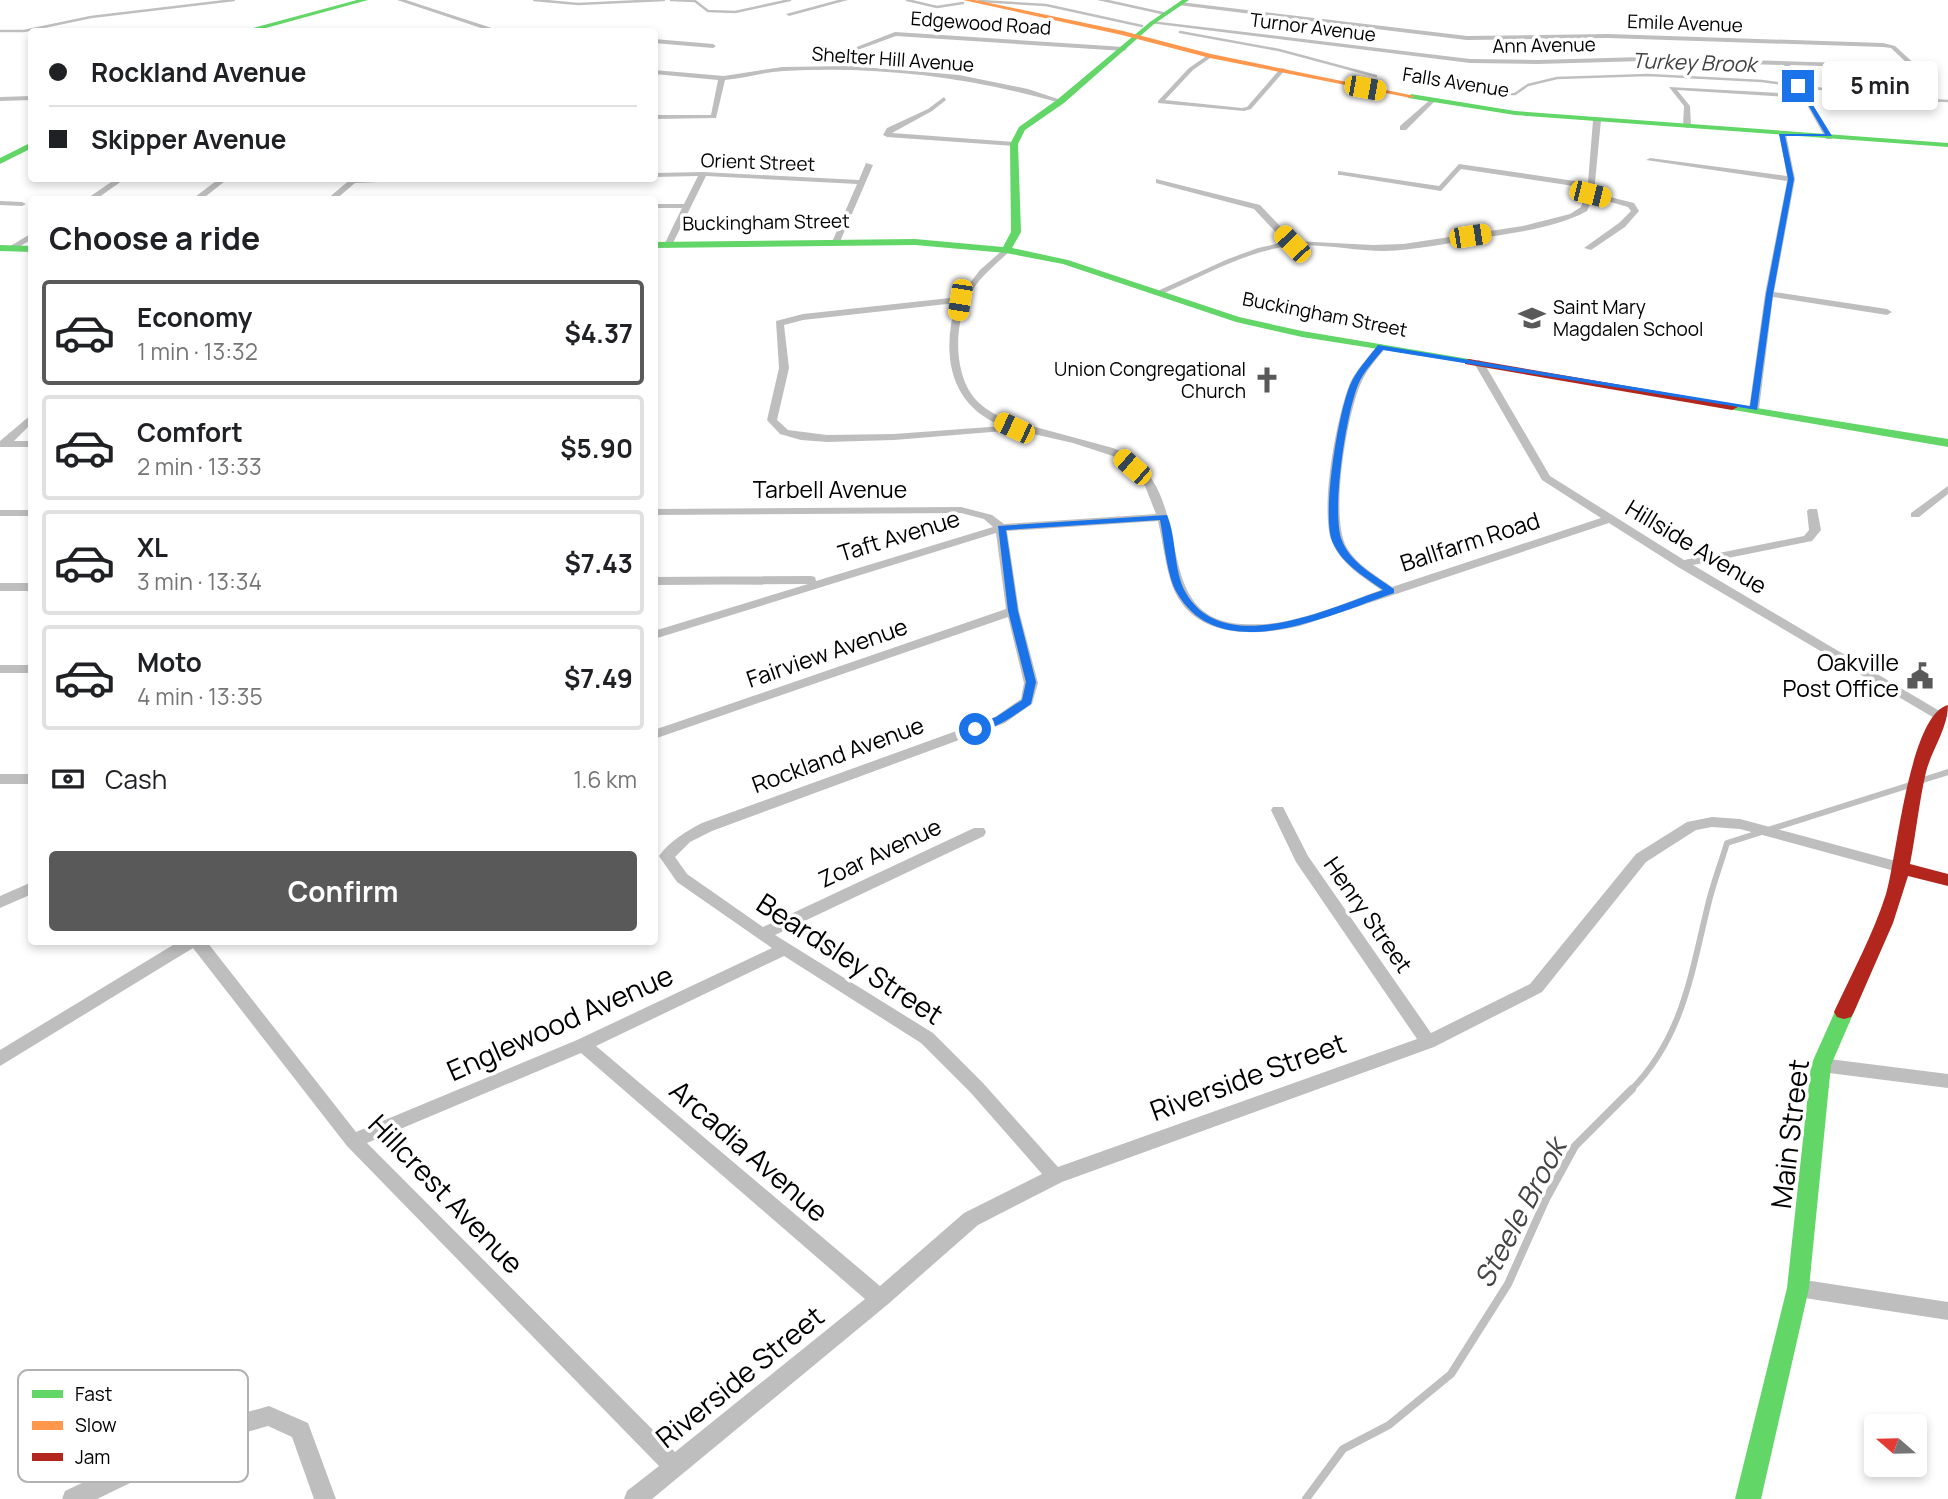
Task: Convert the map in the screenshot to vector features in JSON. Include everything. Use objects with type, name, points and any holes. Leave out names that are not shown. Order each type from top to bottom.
[{"type":"main road","points":[[254,28],[365,0]]},
{"type":"main road","name":"Falls Avenue","points":[[966,0],[1130,43],[1515,113],[1948,145]]},
{"type":"main road","points":[[1006,250],[1016,232],[1014,145],[1022,129],[1061,102],[1159,18],[1183,2]]},
{"type":"main road","points":[[0,161],[28,146]]},
{"type":"main road","name":"Buckingham Street","points":[[661,245],[915,242],[1006,250],[1065,262],[1236,319],[1302,334],[1948,443]]},
{"type":"main road","points":[[6,248],[28,249]]},
{"type":"main road","name":"Main Street","points":[[1748,1499],[1798,1288],[1821,1065],[1885,918],[1902,867],[1921,760],[1930,732],[1945,713]]},
{"type":"main road","points":[[1902,867],[1948,880]]},
{"type":"street","points":[[400,0],[488,28]]},
{"type":"street","points":[[789,14],[845,0]]},
{"type":"street","name":"Turnor Avenue","points":[[1101,0],[1159,18],[1470,61]]},
{"type":"street","name":"Emile Avenue","points":[[1183,2],[1479,39],[1608,36],[1890,46],[1915,65],[1912,68]]},
{"type":"street","name":"Edgewood Road","points":[[839,55],[895,34],[1130,43]]},
{"type":"street","points":[[658,41],[713,46]]},
{"type":"street","points":[[1210,57],[1191,69],[1160,102],[1242,110],[1249,107],[1283,69]]},
{"type":"street","name":"Ann Avenue","points":[[1470,61],[1629,59],[1912,68]]},
{"type":"street","points":[[1787,65],[1829,136]]},
{"type":"street","name":"Shelter Hill Avenue","points":[[658,72],[722,78],[781,69],[856,69],[978,79],[1024,89],[1061,102]]},
{"type":"street","points":[[658,117],[714,117],[722,78]]},
{"type":"street","points":[[1686,127],[1686,106],[1671,88],[1803,96]]},
{"type":"street","points":[[17,98],[28,89]]},
{"type":"street","points":[[0,99],[28,98]]},
{"type":"street","points":[[944,99],[930,110],[890,130],[887,135],[1014,145]]},
{"type":"street","points":[[1404,128],[1433,100]]},
{"type":"street","points":[[1157,293],[1275,246],[1292,244],[1390,248],[1543,225],[1573,217],[1585,208],[1590,190],[1597,120]]},
{"type":"street","points":[[1754,409],[1769,294],[1791,179],[1782,134]]},
{"type":"street","points":[[1650,160],[1791,179]]},
{"type":"street","points":[[836,242],[869,165]]},
{"type":"street","points":[[1341,173],[1441,189],[1459,166],[1590,190],[1631,205],[1635,211],[1622,225],[1588,248]]},
{"type":"street","points":[[661,245],[688,206],[703,174]]},
{"type":"street","name":"Orient Street","points":[[658,175],[703,174],[861,182]]},
{"type":"street","points":[[1159,181],[1257,207],[1292,244]]},
{"type":"street","points":[[95,196],[117,182]]},
{"type":"street","points":[[201,196],[220,182]]},
{"type":"street","points":[[335,196],[353,182]]},
{"type":"street","points":[[0,203],[22,204]]},
{"type":"street","points":[[658,206],[688,206]]},
{"type":"street","points":[[6,248],[28,238]]},
{"type":"street","points":[[1006,250],[960,300],[803,317],[779,323],[784,368],[772,420],[783,432],[805,437],[908,435],[1014,428]]},
{"type":"street","points":[[1769,294],[1887,312]]},
{"type":"street","name":"Ballfarm Road","points":[[960,300],[954,337],[957,377],[970,401],[986,416],[1014,428],[1075,439],[1118,454],[1146,479],[1164,517],[1180,591],[1196,613],[1219,626],[1258,629],[1296,623],[1608,519]]},
{"type":"street","points":[[1381,347],[1355,383],[1343,428],[1333,516],[1336,539],[1352,564],[1390,591]]},
{"type":"street","name":"Hillside Avenue","points":[[1479,363],[1546,478],[1682,564],[1945,713]]},
{"type":"street","points":[[2,444],[28,421]]},
{"type":"street","points":[[2,444],[28,443]]},
{"type":"street","points":[[1915,515],[1948,489]]},
{"type":"street","name":"Tarbell Avenue","points":[[658,512],[961,510],[988,517],[1001,528]]},
{"type":"street","points":[[1682,564],[1808,538],[1815,530],[1813,511]]},
{"type":"street","points":[[0,513],[28,513]]},
{"type":"street","name":"Taft Avenue","points":[[658,634],[1001,528],[1164,517]]},
{"type":"street","points":[[1001,528],[1013,611]]},
{"type":"street","points":[[658,580],[827,580]]},
{"type":"street","points":[[0,587],[28,587]]},
{"type":"street","name":"Rockland Avenue","points":[[667,856],[685,838],[707,827],[1000,720],[1027,701],[1031,682],[1013,611]]},
{"type":"street","name":"Fairview Avenue","points":[[658,734],[1013,611]]},
{"type":"street","points":[[0,669],[28,669]]},
{"type":"street","points":[[0,779],[28,779]]},
{"type":"street","name":"Henry Street","points":[[1278,810],[1301,858],[1428,1042]]},
{"type":"street","name":"Riverside Street","points":[[635,1499],[880,1299],[971,1219],[1055,1176],[1428,1042],[1536,988],[1641,858],[1692,827],[1712,822],[1740,824],[1902,867]]},
{"type":"street","name":"Zoar Avenue","points":[[762,934],[979,832]]},
{"type":"street","name":"Beardsley Street","points":[[667,856],[682,878],[762,934],[927,1038],[977,1088],[1055,1176]]},
{"type":"street","points":[[0,902],[28,889]]},
{"type":"street","points":[[0,1059],[185,945]]},
{"type":"street","name":"Hillcrest Avenue","points":[[200,945],[353,1141],[675,1467]]},
{"type":"street","name":"Englewood Avenue","points":[[353,1141],[583,1045],[786,948]]},
{"type":"street","name":"Arcadia Avenue","points":[[583,1045],[880,1299]]},
{"type":"street","points":[[1821,1065],[1948,1081]]},
{"type":"street","points":[[1798,1288],[1948,1311]]},
{"type":"street","points":[[248,1422],[269,1416],[300,1430],[325,1499]]},
{"type":"street","points":[[73,1499],[108,1482]]},
{"type":"waterway","points":[[38,28],[91,17],[234,0]]},
{"type":"waterway","points":[[534,0],[578,4],[664,0]]},
{"type":"waterway","points":[[671,0],[695,1],[708,11],[735,12],[790,0]]},
{"type":"waterway","name":"Turkey Brook","points":[[907,0],[937,7],[963,3]]},
{"type":"waterway","name":"Turkey Brook","points":[[979,1],[1046,5],[1142,26]]},
{"type":"waterway","points":[[0,31],[28,30]]},
{"type":"waterway","name":"Turkey Brook","points":[[1180,32],[1279,50],[1376,76]]},
{"type":"waterway","name":"Turkey Brook","points":[[1483,95],[1515,94],[1528,85],[1557,78],[1648,75],[1762,81],[1890,98],[1948,101]]},
{"type":"waterway","name":"Steele Brook","points":[[1923,780],[1948,772]]},
{"type":"waterway","name":"Steele Brook","points":[[1630,1091],[1648,1071],[1662,1049],[1682,1004],[1727,843],[1910,785]]},
{"type":"waterway","name":"Steele Brook","points":[[1306,1499],[1343,1449],[1389,1425],[1451,1374],[1508,1284],[1546,1199],[1575,1146],[1630,1091]]},
{"type":"traffic: fast","points":[[256,28],[365,0]]},
{"type":"traffic: fast","points":[[1006,250],[1016,232],[1014,144],[1022,129],[1061,101],[1152,23],[1186,0]]},
{"type":"traffic: fast","points":[[1411,96],[1515,113],[1948,145]]},
{"type":"traffic: fast","points":[[0,161],[28,146]]},
{"type":"traffic: fast","points":[[658,245],[915,242],[1006,250],[1065,262],[1236,319],[1302,334],[1469,362]]},
{"type":"traffic: fast","points":[[0,248],[28,249]]},
{"type":"traffic: fast","points":[[1732,407],[1948,443]]},
{"type":"traffic: fast","points":[[1748,1499],[1798,1288],[1821,1065],[1844,1012]]},
{"type":"traffic: slow","points":[[966,0],[1123,33],[1210,56],[1411,96]]},
{"type":"traffic: jam","points":[[1469,362],[1732,407]]},
{"type":"traffic: jam","points":[[1844,1012],[1890,908],[1901,872],[1913,797],[1925,748],[1935,727],[1948,710]]},
{"type":"traffic: jam","points":[[1902,868],[1948,880]]},
{"type":"place","name":"Saint Mary Magdalen School","points":[[1532,318]]},
{"type":"place","name":"Union Congregational Church","points":[[1267,380]]},
{"type":"place","name":"Oakville Post Office","points":[[1920,676]]},
{"type":"route","points":[[975,729],[1000,720],[1027,701],[1031,682],[1013,611],[1001,528],[1164,517],[1180,591],[1196,613],[1219,626],[1258,629],[1296,623],[1390,591],[1352,564],[1336,539],[1333,516],[1343,428],[1355,383],[1381,347],[1754,409],[1769,294],[1791,179],[1782,134],[1829,136],[1798,86]]}]
